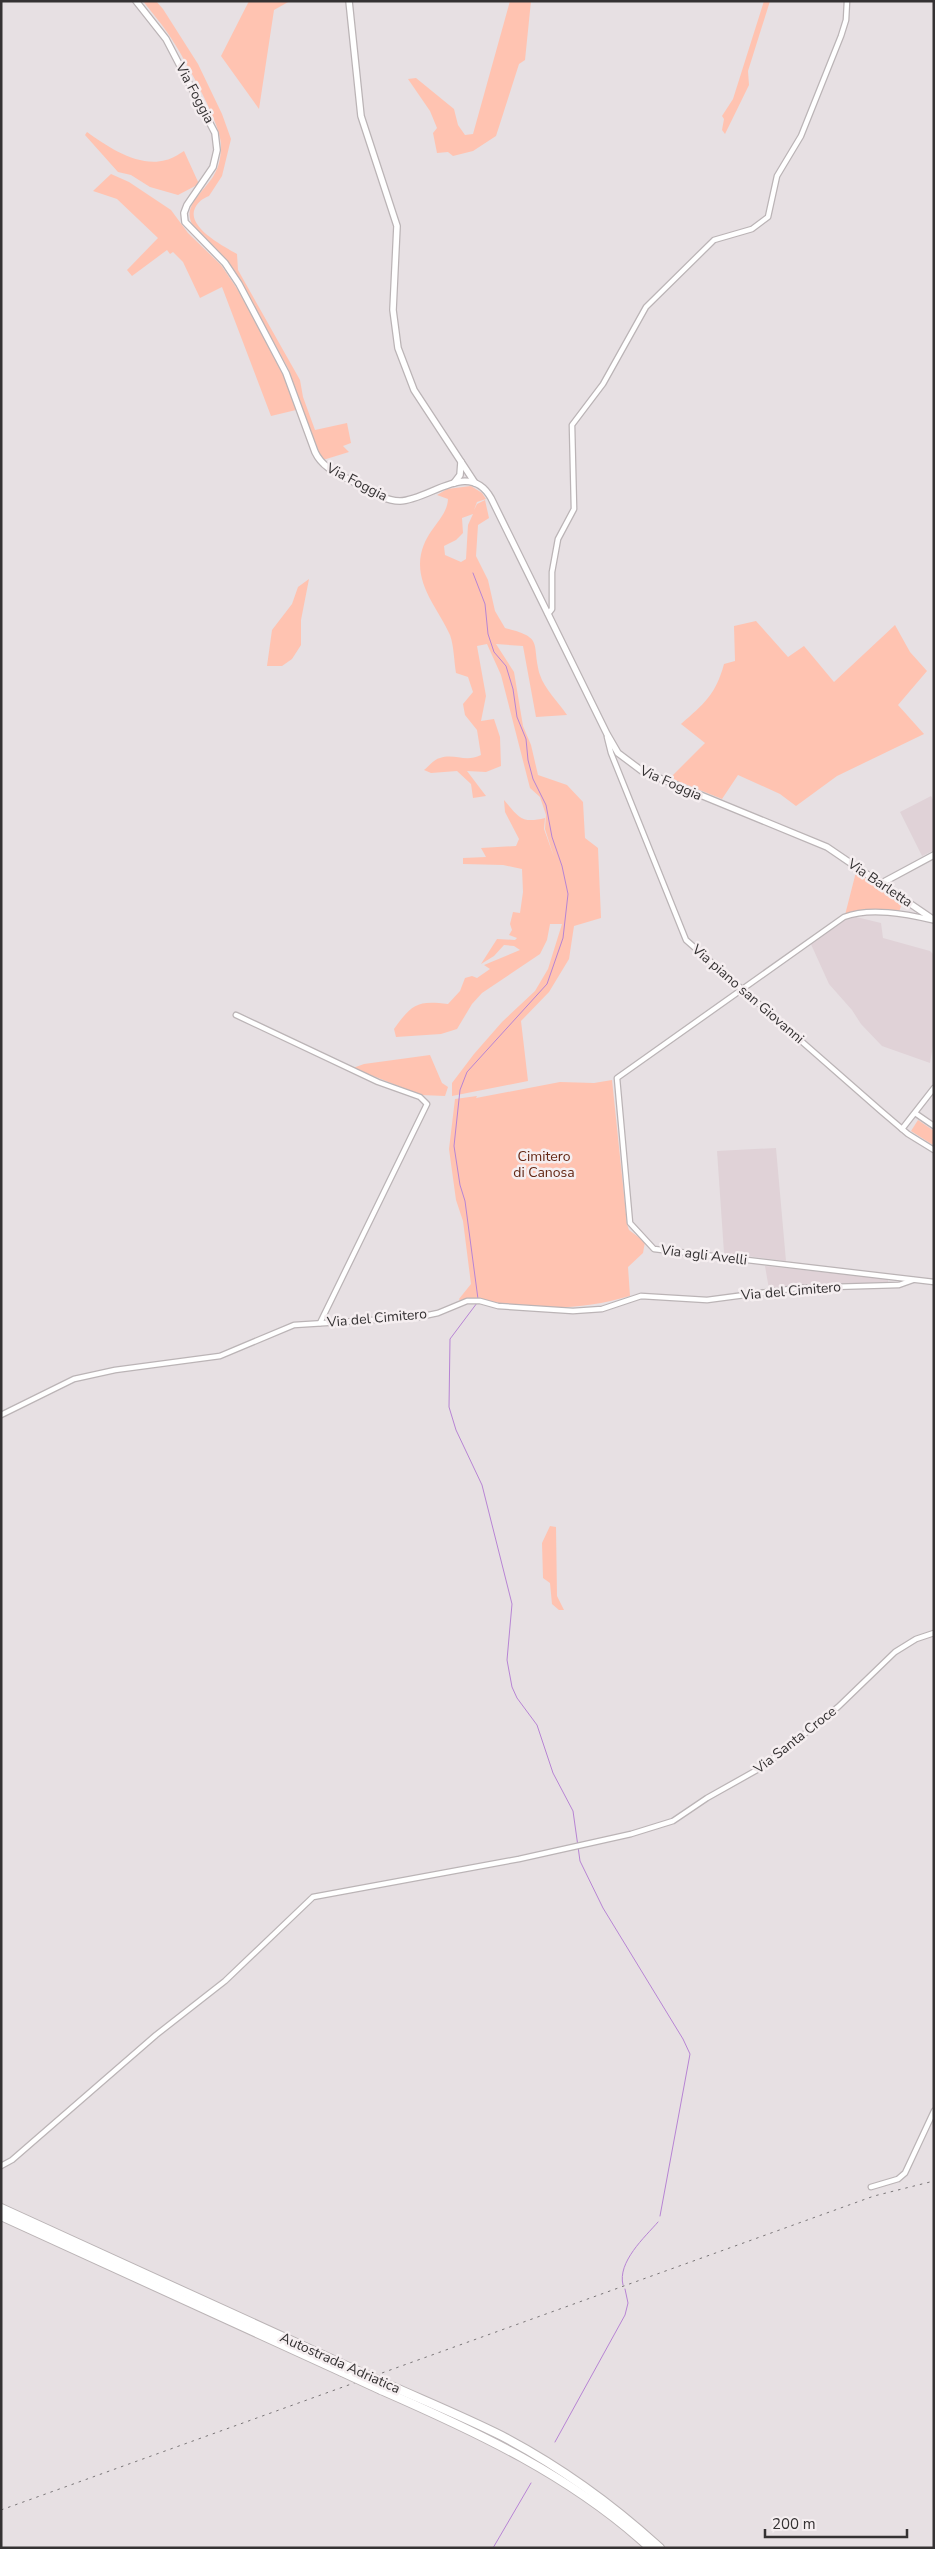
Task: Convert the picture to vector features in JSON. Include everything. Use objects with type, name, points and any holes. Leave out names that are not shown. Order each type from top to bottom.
[{"type":"highway","name":"Autostrada Adriatica","points":[[1,2208],[346,2370]]},
{"type":"highway","name":"Autostrada Adriatica","points":[[1,2216],[384,2387],[489,2430],[542,2459],[606,2502],[660,2548]]},
{"type":"highway","name":"Autostrada Adriatica","points":[[384,2387],[512,2450],[578,2491],[650,2548]]},
{"type":"main road","name":"Via Foggia","points":[[136,1],[166,39],[215,133],[217,150],[213,168],[187,205],[185,222],[221,258],[239,284],[286,373],[318,458],[323,465],[385,498],[396,500],[414,498],[464,481],[476,483],[483,488],[491,498],[618,753],[642,771],[827,847]]},
{"type":"main road","points":[[349,1],[361,116],[397,226],[393,310],[398,348],[414,390],[476,483]]},
{"type":"main road","points":[[461,462],[461,473],[464,481]]},
{"type":"main road","points":[[454,483],[461,473]]},
{"type":"main road","points":[[464,481],[468,473]]},
{"type":"main road","name":"Via Barletta","points":[[827,847],[934,920]]},
{"type":"main road","points":[[880,884],[934,855]]},
{"type":"street","points":[[548,614],[552,609],[552,572],[558,539],[574,509],[572,425],[603,384],[646,307],[714,240],[752,229],[768,217],[776,176],[801,136],[841,36],[846,20],[847,1]]},
{"type":"street","name":"Via piano san Giovanni","points":[[607,734],[611,753],[686,940],[902,1129],[934,1150]]},
{"type":"street","points":[[741,988],[832,924],[853,914],[915,916],[934,920]]},
{"type":"street","name":"Via agli Avelli","points":[[741,988],[617,1078],[630,1223],[654,1249],[934,1282]]},
{"type":"street","points":[[236,1015],[370,1078],[420,1097],[427,1104],[320,1323]]},
{"type":"street","points":[[902,1129],[934,1088]]},
{"type":"street","points":[[915,1113],[934,1126]]},
{"type":"street","name":"Via del Cimitero","points":[[1,1415],[38,1395],[81,1377],[220,1356],[281,1329],[320,1323],[419,1317],[438,1313],[467,1301],[477,1301],[498,1306],[573,1311],[602,1309],[641,1296],[707,1300],[797,1288],[899,1285],[913,1280]]},
{"type":"street","name":"Via Santa Croce","points":[[1,2166],[12,2160],[76,2108],[161,2031],[225,1981],[313,1897],[586,1844],[631,1834],[673,1821],[707,1798],[756,1771],[838,1707],[895,1652],[916,1639],[934,1632]]},
{"type":"street","points":[[871,2187],[898,2179],[905,2173],[934,2111]]},
{"type":"shaded area","points":[[931,796],[934,801],[934,850],[922,856],[900,812]]},
{"type":"shaded area","points":[[856,917],[881,923],[883,938],[930,951],[934,955],[934,1040],[930,1063],[882,1046],[861,1024],[852,1010],[829,984],[810,942],[843,921]]},
{"type":"shaded area","points":[[776,1148],[786,1261],[724,1253],[717,1151]]},
{"type":"shaded area","points":[[765,1266],[888,1279],[888,1283],[800,1285],[769,1289]]},
{"type":"green space","points":[[143,1],[156,1],[163,9],[198,64],[222,114],[231,139],[222,176],[209,196],[201,200],[195,208],[196,222],[207,235],[237,254],[238,270],[300,380],[303,397],[315,430],[347,423],[351,443],[343,446],[349,452],[323,460],[315,444],[288,368],[247,293],[232,267],[193,226],[190,218],[192,204],[216,171],[220,158],[220,135],[209,107],[184,59],[168,33]]},
{"type":"green space","points":[[249,1],[290,1],[274,10],[259,109],[221,56]]},
{"type":"green space","points":[[510,1],[531,1],[525,60],[519,64],[496,136],[473,151],[453,156],[448,152],[437,153],[433,133],[437,128],[430,111],[408,79],[416,78],[454,109],[458,125],[465,135],[473,134]]},
{"type":"green space","points":[[764,1],[770,1],[748,71],[749,85],[725,134],[722,130],[724,119],[722,116],[733,99]]},
{"type":"green space","points":[[87,132],[124,155],[145,161],[156,162],[168,159],[184,151],[199,184],[178,195],[150,187],[131,175],[118,172],[85,135]]},
{"type":"green space","points":[[111,174],[129,182],[171,210],[188,233],[221,265],[238,290],[283,374],[296,410],[271,416],[222,287],[200,298],[183,262],[173,252],[170,254],[167,250],[132,276],[127,270],[158,238],[117,199],[93,191]]},
{"type":"green space","points":[[471,486],[482,493],[486,499],[477,502],[474,510],[477,504],[485,500],[489,518],[478,525],[476,556],[488,580],[495,611],[505,628],[526,635],[534,643],[542,680],[567,715],[536,717],[523,646],[496,644],[514,672],[523,726],[531,745],[538,775],[567,785],[583,802],[585,838],[598,848],[601,918],[574,926],[569,959],[549,992],[521,1021],[528,1081],[452,1096],[452,1083],[474,1054],[502,1022],[535,991],[548,969],[562,924],[550,924],[547,940],[540,954],[482,993],[472,1004],[457,1029],[441,1034],[396,1037],[394,1029],[411,1009],[429,1003],[448,1004],[460,991],[465,978],[472,976],[477,978],[490,969],[484,965],[520,950],[514,946],[504,945],[494,956],[481,964],[497,939],[515,940],[517,938],[509,935],[512,930],[510,924],[513,912],[520,913],[523,892],[522,869],[503,865],[463,864],[463,858],[486,857],[481,848],[516,846],[519,839],[505,812],[504,800],[521,818],[537,820],[545,818],[544,829],[554,857],[545,829],[546,815],[540,797],[530,788],[501,675],[487,644],[477,646],[486,696],[481,721],[494,719],[500,737],[501,766],[486,772],[467,771],[486,796],[473,798],[471,784],[457,771],[431,773],[424,770],[433,761],[440,758],[470,758],[481,755],[477,730],[465,715],[463,704],[473,692],[468,677],[456,673],[450,635],[431,601],[421,574],[421,553],[429,535],[447,507],[448,499],[437,495],[447,489]],"holes":[[[473,514],[468,525],[466,559],[461,562],[445,555],[444,546],[456,540],[463,533],[462,518]]]},
{"type":"green space","points":[[309,579],[301,620],[301,645],[292,659],[282,666],[267,666],[272,630],[292,604],[298,587]]},
{"type":"green space","points":[[756,621],[788,657],[804,646],[834,682],[895,625],[910,652],[927,671],[898,705],[924,734],[837,776],[796,806],[780,794],[738,775],[722,799],[670,778],[705,743],[681,724],[708,698],[717,683],[724,664],[735,661],[734,626]]},
{"type":"green space","points":[[856,872],[902,903],[898,915],[857,912],[845,915]]},
{"type":"green space","points":[[430,1055],[442,1083],[448,1087],[445,1096],[421,1095],[353,1068],[364,1064]]},
{"type":"green space","name":"Cimitero di Canosa","points":[[612,1080],[627,1224],[629,1230],[645,1242],[643,1253],[628,1267],[630,1296],[591,1305],[565,1307],[460,1301],[459,1299],[471,1284],[463,1221],[456,1200],[449,1149],[455,1099],[477,1096],[476,1098],[560,1082],[594,1083]]},
{"type":"green space","points":[[918,1120],[934,1131],[933,1145],[911,1131]]},
{"type":"green space","points":[[550,1526],[556,1527],[557,1596],[564,1610],[559,1610],[552,1604],[550,1583],[543,1578],[542,1543]]},
{"type":"waterway","points":[[473,573],[485,604],[488,634],[494,652],[506,666],[513,689],[517,717],[526,739],[528,760],[533,779],[546,805],[552,837],[562,866],[568,894],[563,938],[547,984],[467,1072],[460,1090],[454,1146],[460,1185],[465,1201],[478,1299]]},
{"type":"waterway","points":[[477,1303],[450,1339],[449,1407],[456,1430],[482,1485],[512,1604],[507,1660],[512,1687],[517,1698],[537,1725],[553,1773],[573,1811],[580,1861],[603,1908],[683,2039],[690,2054],[660,2216]]},
{"type":"waterway","points":[[623,2285],[622,2276],[628,2259],[633,2250],[658,2222]]},
{"type":"waterway","points":[[555,2442],[625,2315],[628,2303],[625,2289]]},
{"type":"waterway","points":[[493,2548],[531,2483]]},
{"type":"railway","points":[[1,2510],[874,2196],[934,2181]]}]
